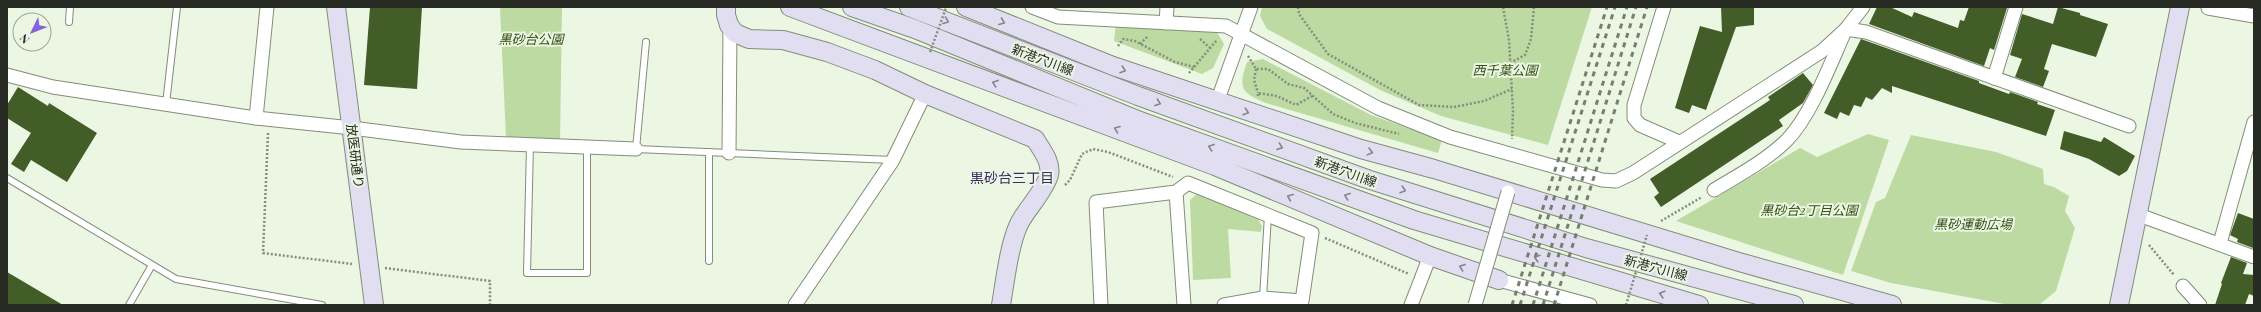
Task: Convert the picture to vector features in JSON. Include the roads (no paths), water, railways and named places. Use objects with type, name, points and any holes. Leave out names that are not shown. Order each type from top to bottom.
[{"type":"street","points":[[262,119],[268,7]]},
{"type":"street","name":"放医研通り","points":[[336,7],[374,305]]},
{"type":"street","points":[[726,7],[726,15],[730,26],[735,33],[749,39],[783,40],[827,52],[875,70],[925,94],[1035,139],[1044,153],[1049,166],[1049,174],[1044,187],[1027,208],[1018,226],[1001,305]]},
{"type":"street","points":[[790,7],[1215,166],[1430,256],[1499,280],[1590,305]]},
{"type":"street","name":"新港穴川線","points":[[852,7],[915,29],[1140,121],[1406,217],[1586,273],[1699,305]]},
{"type":"street","name":"新港穴川線","points":[[909,7],[1138,96],[1367,179],[1586,248],[1794,305]]},
{"type":"street","points":[[966,7],[1113,66],[1361,149],[1508,192],[1653,229],[1892,305]]},
{"type":"street","points":[[1032,7],[1058,17],[1226,26],[1241,36],[1378,108],[1450,137],[1602,180],[1616,181],[1633,173],[1822,51],[1846,29],[1863,7]]},
{"type":"street","points":[[1166,23],[1167,7]]},
{"type":"street","points":[[1217,102],[1251,7]]},
{"type":"street","points":[[1664,7],[1634,106],[1634,118],[1640,125],[1680,142]]},
{"type":"street","points":[[1994,78],[2016,7]]},
{"type":"street","points":[[2119,305],[2139,215],[2180,7]]},
{"type":"street","points":[[2208,8],[2254,16]]},
{"type":"street","points":[[730,26],[730,153]]},
{"type":"street","points":[[1846,29],[1866,32],[2129,126]]},
{"type":"street","points":[[1714,190],[1754,165],[1788,139],[1818,91],[1846,29]]},
{"type":"street","points":[[7,75],[53,87],[262,119],[352,128],[461,142],[636,149]]},
{"type":"street","points":[[795,305],[893,160],[925,94]]},
{"type":"street","points":[[2220,243],[2254,122]]},
{"type":"street","points":[[1101,305],[1096,202],[1176,192],[1188,183],[1312,233],[1302,301],[1263,298],[1224,305]]},
{"type":"street","points":[[1176,192],[1184,305]]},
{"type":"street","points":[[1474,305],[1508,192]]},
{"type":"street","points":[[2139,215],[2220,243],[2254,257]]},
{"type":"street","points":[[1411,305],[1430,256]]},
{"type":"street","points":[[2184,286],[2200,305]]},
{"type":"lane","points":[[69,22],[70,7]]},
{"type":"lane","points":[[166,104],[177,7]]},
{"type":"lane","points":[[646,42],[636,149],[893,160]]},
{"type":"lane","points":[[530,145],[527,272],[587,273],[587,147]]},
{"type":"lane","points":[[709,152],[709,261]]},
{"type":"lane","points":[[7,178],[176,279],[322,305]]},
{"type":"lane","points":[[1263,298],[1268,215]]},
{"type":"lane","points":[[129,305],[152,265]]},
{"type":"railway","points":[[1512,305],[1607,7]]},
{"type":"railway","points":[[1520,305],[1615,7]]},
{"type":"railway","points":[[1533,305],[1627,7]]},
{"type":"railway","points":[[1543,305],[1636,7]]},
{"type":"railway","points":[[1554,305],[1647,7]]},
{"type":"district","name":"黒砂台三丁目","points":[[1012,177]]},
{"type":"park label","name":"黒砂台公園","points":[[531,38]]},
{"type":"park label","name":"西千葉公園","points":[[1505,69]]},
{"type":"park label","name":"黒砂台2丁目公園","points":[[1809,209]]},
{"type":"park label","name":"黒砂運動広場","points":[[1973,223]]}]
